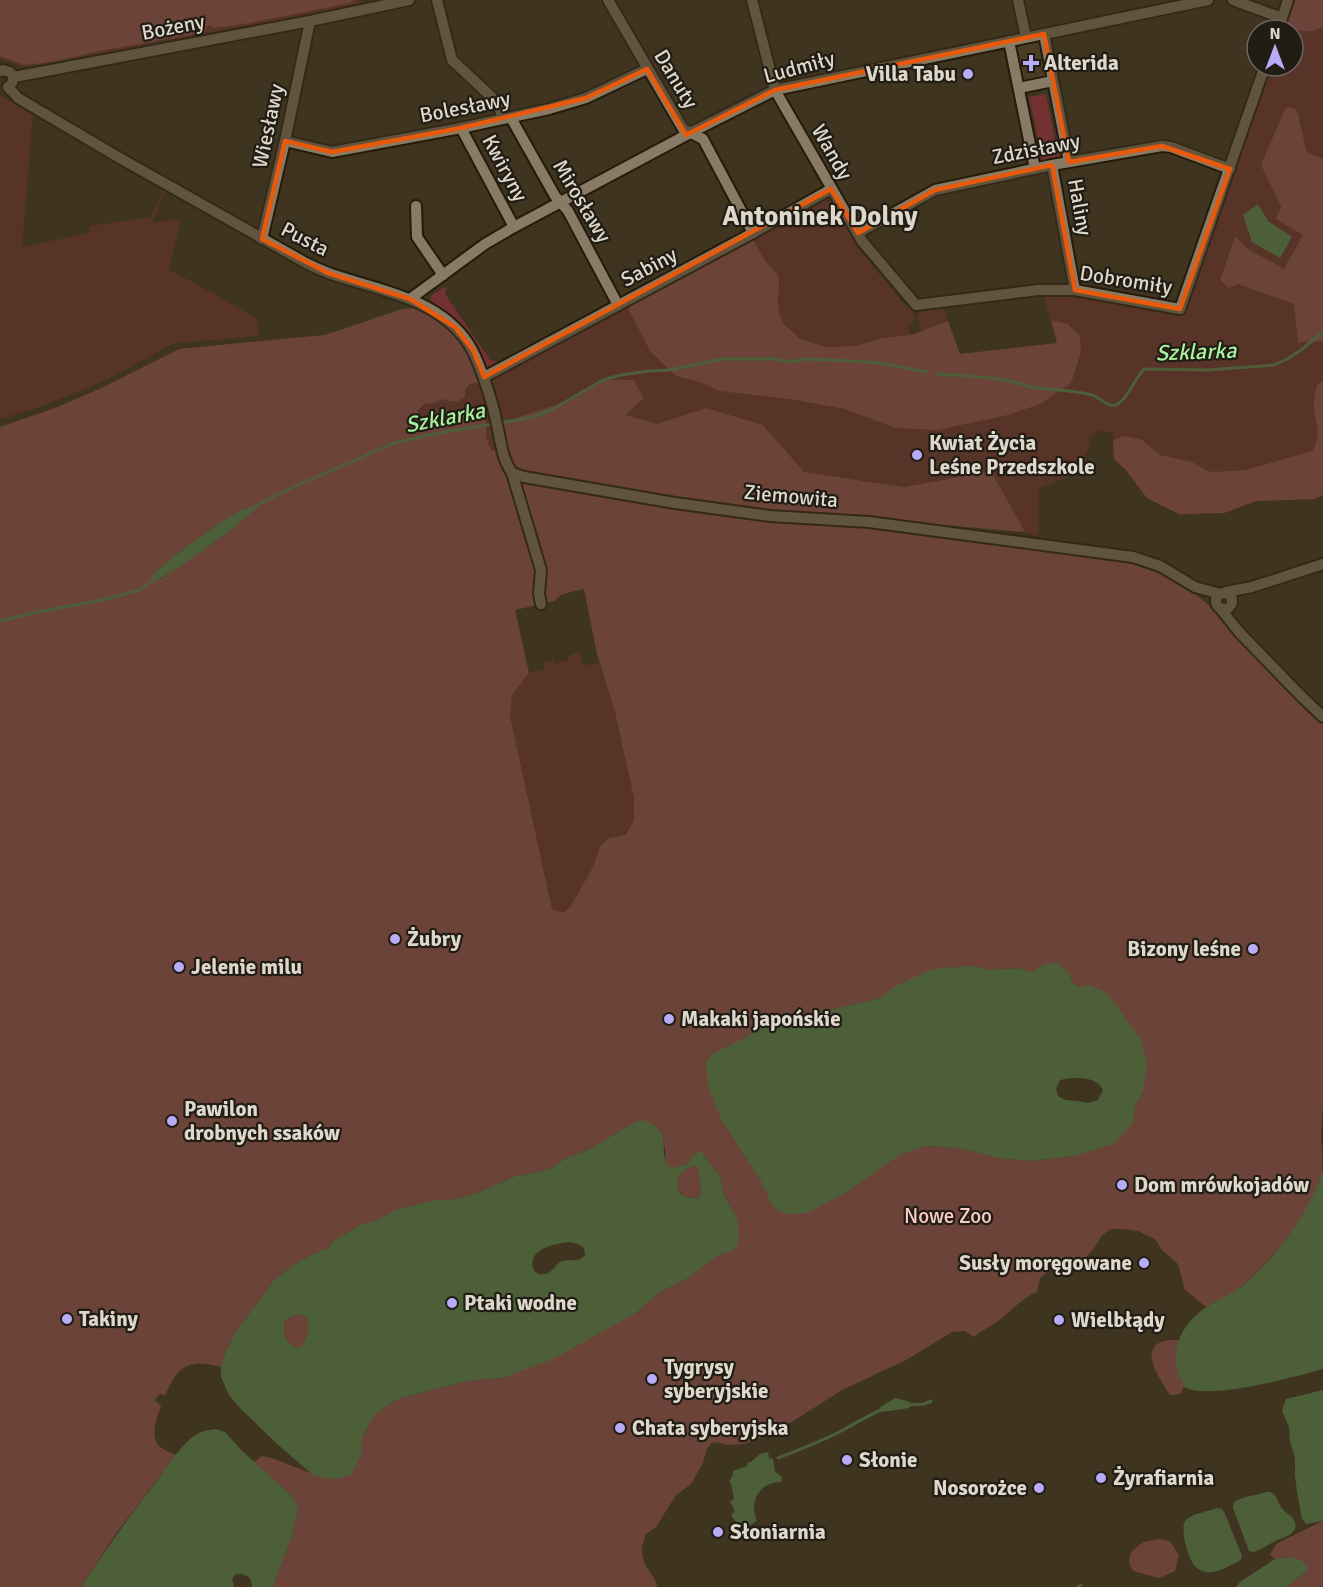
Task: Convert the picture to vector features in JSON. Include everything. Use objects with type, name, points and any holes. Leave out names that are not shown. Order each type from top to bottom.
[{"type":"street","name":"Bożeny","points":[[7,84],[409,0]]},
{"type":"street","name":"Mirosławy","points":[[437,0],[452,60],[498,103],[555,196],[568,211],[618,305]]},
{"type":"street","name":"Danuty","points":[[608,0],[683,129],[703,139],[753,233]]},
{"type":"street","name":"Wandy","points":[[752,0],[774,90],[862,241],[916,305]]},
{"type":"street","points":[[1018,0],[1026,37]]},
{"type":"street","name":"Ludmiły","points":[[410,299],[485,244],[514,227],[774,90],[1208,0]]},
{"type":"street","points":[[1233,0],[1282,18],[1288,0]]},
{"type":"street","name":"Wiesławy","points":[[262,238],[310,21]]},
{"type":"street","name":"Haliny","points":[[1044,34],[1069,162]]},
{"type":"street","name":"Haliny","points":[[1009,41],[1035,169]]},
{"type":"street","name":"Bolesławy","points":[[285,141],[332,152],[507,119],[586,98],[647,69]]},
{"type":"street","name":"Pusta","points":[[0,71],[10,72],[7,84],[18,98],[306,263],[328,273],[410,299],[432,310],[462,334],[473,350],[484,377],[505,463],[512,473]]},
{"type":"street","name":"Dobromiły","points":[[916,305],[1038,290],[1076,290],[1180,309],[1261,78]]},
{"type":"street","points":[[1019,88],[1053,81]]},
{"type":"street","name":"Kwiryny","points":[[461,128],[514,227]]},
{"type":"street","name":"Zdzisławy","points":[[858,234],[935,190],[1069,162],[1162,146],[1230,169]]},
{"type":"street","name":"Haliny","points":[[1052,165],[1076,290]]},
{"type":"street","name":"Sabiny","points":[[484,377],[831,189]]},
{"type":"street","points":[[416,206],[417,237],[442,275]]},
{"type":"street","points":[[512,473],[541,570],[541,604]]},
{"type":"street","name":"Ziemowita","points":[[512,473],[546,481],[770,516],[869,522],[1133,557],[1160,566],[1196,587],[1228,597]]},
{"type":"street","points":[[1228,597],[1229,608],[1224,609],[1219,606],[1216,599],[1228,597],[1323,564]]},
{"type":"street","name":"Ziemowita","points":[[1196,587],[1199,594],[1219,606],[1239,632],[1323,717]]},
{"type":"street","points":[[1228,597],[1236,627]]},
{"type":"highlighted area","points":[[1044,34],[1069,162],[1162,146],[1230,169],[1180,309],[1075,290],[1052,165],[935,190],[858,233],[831,189],[484,377],[473,350],[455,327],[410,299],[328,273],[262,239],[285,141],[332,152],[461,128],[586,98],[647,69],[686,135],[775,90]]},
{"type":"shaded area","points":[[359,0],[360,5],[33,70],[32,66],[25,67],[0,59],[0,56],[24,65],[52,62],[204,32],[210,25],[214,28],[250,23],[350,3]]},
{"type":"shaded area","points":[[1323,27],[1323,495],[1315,499],[1256,501],[1224,513],[1179,514],[1147,498],[1126,470],[1114,459],[1113,433],[1100,430],[1090,438],[1089,450],[1084,456],[1083,471],[1039,488],[1038,536],[1025,532],[991,471],[904,487],[804,472],[763,425],[706,408],[657,424],[626,417],[626,413],[644,397],[632,380],[603,380],[568,401],[503,422],[490,379],[627,306],[650,351],[676,376],[702,383],[719,391],[789,399],[845,409],[895,428],[1081,352],[1080,336],[1068,324],[1051,320],[1043,294],[1075,293],[1179,312],[1262,78],[1305,78],[1305,31]]},
{"type":"shaded area","name":"Alterida","points":[[1035,41],[1041,45],[1047,76],[1045,79],[1025,83],[1021,81],[1015,51],[1019,44]]},
{"type":"shaded area","points":[[1046,94],[1057,151],[1062,155],[1059,162],[1043,163],[1029,97]]},
{"type":"shaded area","points":[[0,95],[33,113],[22,247],[89,233],[90,226],[150,217],[162,196],[160,187],[165,191],[152,223],[181,219],[169,269],[257,318],[259,336],[175,343],[102,382],[40,407],[0,419]]},
{"type":"shaded area","points":[[824,199],[831,202],[858,248],[906,306],[909,306],[915,319],[908,327],[911,335],[882,338],[855,346],[826,347],[800,339],[784,324],[779,313],[778,294],[752,238]]},
{"type":"shaded area","points":[[1258,204],[1268,221],[1292,237],[1280,258],[1252,242],[1243,215]]},
{"type":"shaded area","points":[[447,286],[445,294],[490,360],[500,362],[489,368],[485,367],[476,346],[463,327],[449,314],[431,303],[433,294]]},
{"type":"shaded area","points":[[943,305],[948,321],[922,331],[918,317],[921,309]]},
{"type":"shaded area","points":[[482,384],[498,450],[492,450],[488,445],[485,419],[469,415],[455,415],[446,417],[437,423],[430,423],[420,418],[418,410],[424,404],[443,399],[452,402],[468,385]]},
{"type":"shaded area","points":[[258,505],[250,514],[201,552],[165,576],[150,581],[154,573],[174,556],[218,524],[239,511]]},
{"type":"shaded area","points":[[579,652],[583,666],[599,662],[615,712],[634,798],[634,820],[626,835],[609,838],[600,846],[593,867],[570,907],[563,913],[552,909],[510,716],[512,695],[529,673],[545,669],[544,662],[554,660],[555,664],[569,660],[568,656]]},
{"type":"shaded area","points":[[1057,963],[1067,971],[1074,984],[1081,987],[1089,985],[1107,993],[1140,1038],[1147,1063],[1143,1092],[1135,1107],[1133,1123],[1113,1144],[1074,1156],[1031,1161],[997,1158],[959,1148],[927,1146],[901,1154],[845,1193],[807,1213],[785,1214],[774,1208],[759,1178],[721,1119],[708,1087],[706,1062],[712,1054],[768,1024],[881,998],[892,988],[932,969],[974,966],[990,970],[1017,968],[1033,972],[1044,964]],"holes":[[[1071,1078],[1097,1083],[1103,1090],[1098,1100],[1088,1103],[1065,1100],[1058,1096],[1056,1088],[1060,1080]]]},
{"type":"shaded area","points":[[642,1120],[653,1124],[659,1130],[664,1143],[665,1157],[671,1168],[685,1165],[697,1152],[702,1152],[720,1176],[724,1195],[738,1223],[738,1245],[732,1251],[719,1255],[688,1278],[658,1293],[636,1313],[555,1358],[503,1378],[467,1381],[398,1399],[375,1414],[362,1438],[361,1456],[351,1475],[336,1479],[313,1475],[276,1443],[229,1395],[221,1377],[221,1367],[234,1334],[275,1279],[289,1268],[328,1248],[333,1241],[362,1224],[375,1221],[395,1210],[436,1200],[452,1200],[477,1193],[516,1176],[551,1168],[568,1157],[588,1150]],"holes":[[[695,1166],[698,1168],[701,1195],[698,1198],[689,1198],[678,1190],[678,1179],[681,1173]],[[570,1242],[578,1244],[584,1248],[585,1255],[578,1260],[560,1262],[548,1273],[538,1273],[533,1269],[533,1258],[542,1249]],[[301,1314],[307,1318],[308,1322],[304,1342],[302,1346],[296,1348],[287,1340],[284,1329],[285,1321]]]},
{"type":"shaded area","points":[[1323,1168],[1323,1369],[1232,1390],[1196,1391],[1184,1387],[1177,1370],[1176,1352],[1186,1327],[1209,1305],[1241,1287],[1266,1264],[1290,1233],[1311,1200]]},
{"type":"shaded area","points":[[1323,1390],[1323,1521],[1306,1524],[1302,1519],[1297,1492],[1295,1458],[1289,1427],[1282,1411],[1286,1399]]},
{"type":"shaded area","points":[[895,1398],[910,1402],[909,1408],[882,1412],[879,1408]]},
{"type":"shaded area","points":[[216,1429],[225,1432],[242,1451],[290,1494],[297,1506],[292,1536],[273,1587],[252,1587],[249,1578],[236,1574],[232,1579],[234,1587],[81,1587],[181,1449],[196,1435]]},
{"type":"shaded area","points":[[768,1452],[769,1458],[773,1459],[775,1472],[782,1477],[781,1482],[767,1485],[758,1494],[754,1506],[757,1521],[748,1526],[747,1532],[744,1533],[731,1515],[735,1511],[730,1502],[734,1499],[729,1481],[733,1471],[747,1466],[748,1462],[760,1454]]},
{"type":"shaded area","points":[[1266,1492],[1274,1495],[1282,1509],[1296,1525],[1293,1532],[1286,1536],[1254,1552],[1249,1551],[1233,1508],[1234,1502]]},
{"type":"shaded area","points":[[1217,1508],[1222,1509],[1225,1514],[1242,1556],[1241,1560],[1224,1569],[1205,1572],[1195,1566],[1189,1556],[1183,1529],[1186,1520],[1192,1516]]},
{"type":"shaded area","points":[[1292,1557],[1304,1562],[1308,1569],[1285,1587],[1236,1587],[1275,1559]]},
{"type":"green space","points":[[0,0],[354,0],[350,3],[250,23],[214,28],[210,25],[207,26],[205,32],[52,62],[24,65],[0,56]]},
{"type":"green space","points":[[1291,0],[1323,0],[1323,27],[1317,30],[1305,31],[1305,18],[1283,18]]},
{"type":"green space","points":[[1290,107],[1298,114],[1306,150],[1323,159],[1323,341],[1298,342],[1294,304],[1238,284],[1229,288],[1220,280],[1235,237],[1246,248],[1284,269],[1303,235],[1276,219],[1281,206],[1261,165],[1285,109]]},
{"type":"green space","points":[[752,238],[766,262],[778,275],[779,313],[784,324],[800,339],[826,347],[855,346],[882,338],[911,335],[948,321],[960,354],[1057,343],[1051,320],[1068,324],[1080,336],[1081,352],[1071,383],[1040,404],[1008,415],[937,430],[895,428],[845,409],[789,399],[719,391],[702,383],[676,376],[650,351],[627,306]]},
{"type":"green space","name":"Nowe Zoo","points":[[414,308],[427,311],[457,334],[474,362],[482,384],[468,385],[465,397],[460,400],[443,399],[424,404],[418,410],[420,418],[433,423],[456,414],[483,413],[489,446],[492,450],[498,450],[510,475],[1147,564],[1184,584],[1214,610],[1323,723],[1323,1106],[1322,1171],[1318,1185],[1301,1217],[1278,1249],[1238,1289],[1206,1307],[1185,1290],[1178,1264],[1163,1251],[1155,1239],[1138,1231],[1111,1229],[1102,1235],[1086,1257],[1050,1270],[1040,1278],[1037,1292],[974,1337],[965,1331],[952,1332],[906,1360],[842,1390],[779,1430],[744,1444],[711,1443],[691,1484],[676,1495],[656,1527],[646,1534],[642,1556],[657,1587],[273,1587],[292,1536],[297,1515],[290,1494],[254,1462],[262,1456],[323,1478],[361,1456],[362,1438],[375,1414],[398,1399],[467,1381],[503,1378],[636,1313],[658,1293],[688,1278],[719,1255],[732,1251],[734,1213],[724,1195],[720,1176],[702,1152],[697,1152],[685,1165],[671,1169],[666,1162],[664,1143],[658,1128],[633,1123],[588,1150],[568,1157],[551,1168],[516,1176],[477,1193],[452,1200],[436,1200],[395,1210],[375,1221],[362,1224],[333,1241],[328,1248],[289,1268],[275,1279],[234,1334],[221,1367],[210,1364],[192,1364],[186,1367],[174,1378],[165,1396],[161,1393],[155,1400],[161,1406],[155,1426],[156,1440],[158,1445],[176,1455],[117,1532],[81,1587],[0,1587],[0,427],[55,408],[99,389],[179,349],[325,335],[402,309]],"holes":[[[257,508],[186,563],[161,579],[154,573],[218,524]],[[584,589],[597,654],[615,712],[634,798],[634,820],[626,835],[609,838],[600,846],[593,867],[570,907],[563,913],[552,909],[510,716],[512,695],[529,673],[515,610],[554,601],[562,594]],[[1044,964],[1067,971],[1074,984],[1081,987],[1143,1092],[1135,1107],[1133,1123],[1074,1156],[1031,1161],[997,1158],[959,1148],[927,1146],[901,1153],[845,1193],[774,1207],[759,1178],[743,1039],[768,1024],[881,998],[955,968],[974,966],[990,970],[1017,968],[1033,972]]]},
{"type":"green space","points":[[603,380],[634,380],[644,398],[625,415],[657,424],[706,408],[763,425],[804,472],[904,487],[991,471],[1025,532],[702,504],[531,475],[517,470],[509,456],[503,422],[568,401]]},
{"type":"green space","points":[[1323,381],[1323,495],[1315,499],[1256,501],[1224,513],[1179,514],[1147,498],[1126,470],[1114,459],[1113,440],[1125,436],[1142,440],[1160,455],[1192,462],[1214,472],[1246,470],[1312,451],[1317,440],[1315,397],[1317,385]]},
{"type":"green space","points":[[695,1166],[698,1168],[701,1195],[698,1198],[682,1194],[677,1184],[681,1173]]},
{"type":"green space","points":[[301,1314],[307,1318],[307,1336],[302,1346],[296,1348],[287,1340],[284,1326],[285,1322],[293,1316]]},
{"type":"green space","points":[[1179,1340],[1176,1364],[1184,1387],[1180,1394],[1170,1395],[1158,1376],[1152,1361],[1152,1354],[1159,1343]]},
{"type":"green space","points":[[1323,1521],[1323,1587],[1285,1587],[1306,1572],[1292,1557],[1275,1559],[1270,1555],[1276,1544]]},
{"type":"green space","points":[[1159,1539],[1170,1541],[1179,1555],[1175,1571],[1159,1578],[1133,1571],[1129,1563],[1131,1552],[1143,1542]]},
{"type":"waterway","name":"Szklarka","points":[[937,374],[997,379],[1030,387],[1085,393],[1115,405],[1125,397],[1144,369],[1207,370],[1274,365],[1301,350],[1323,332]]},
{"type":"waterway","name":"Szklarka","points":[[256,506],[394,443],[534,417],[551,410],[603,380],[621,375],[669,370],[722,359],[775,359],[789,362],[806,359],[853,361],[880,363],[927,372]]},
{"type":"waterway","name":"Szklarka","points":[[0,621],[107,599],[139,590],[154,580]]},
{"type":"waterway","points":[[907,1405],[924,1404],[931,1401]]},
{"type":"waterway","points":[[778,1458],[812,1445],[883,1409]]},
{"type":"place","name":"Alterida","points":[[1031,63]]},
{"type":"place","name":"Villa Tabu","points":[[968,74]]},
{"type":"place","name":"Kwiat Życia Leśne Przedszkole","points":[[917,455]]},
{"type":"place","name":"Żubry","points":[[395,939]]},
{"type":"place","name":"Bizony leśne","points":[[1253,949]]},
{"type":"place","name":"Jelenie milu","points":[[179,967]]},
{"type":"place","name":"Makaki japońskie","points":[[669,1019]]},
{"type":"place","name":"Pawilon drobnych ssaków","points":[[172,1121]]},
{"type":"place","name":"Dom mrówkojadów","points":[[1122,1185]]},
{"type":"place","name":"Susły moręgowane","points":[[1144,1263]]},
{"type":"place","name":"Ptaki wodne","points":[[452,1303]]},
{"type":"place","name":"Takiny","points":[[67,1319]]},
{"type":"place","name":"Wielbłądy","points":[[1059,1320]]},
{"type":"place","name":"Tygrysy syberyjskie","points":[[652,1379]]},
{"type":"place","name":"Chata syberyjska","points":[[620,1428]]},
{"type":"place","name":"Słonie","points":[[847,1460]]},
{"type":"place","name":"Żyrafiarnia","points":[[1101,1478]]},
{"type":"place","name":"Nosorożce","points":[[1039,1488]]},
{"type":"place","name":"Słoniarnia","points":[[718,1532]]},
{"type":"district","name":"Antoninek Dolny","points":[[820,216]]}]
